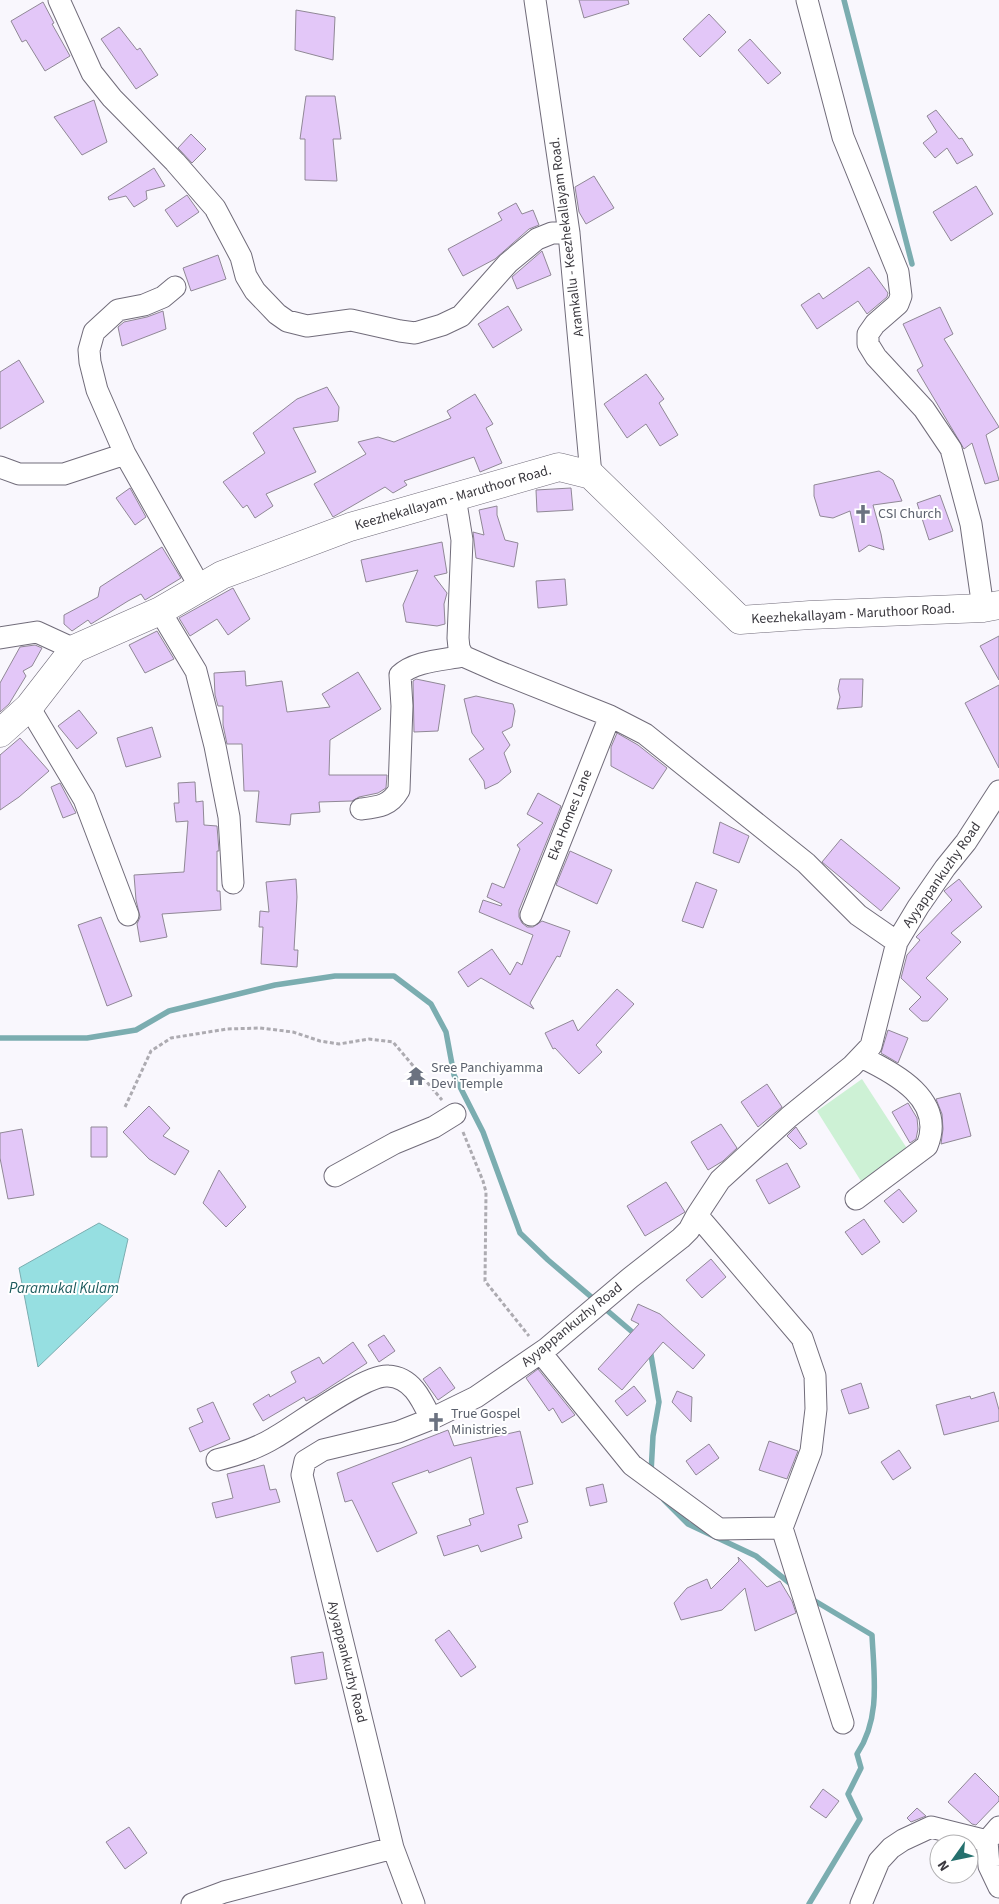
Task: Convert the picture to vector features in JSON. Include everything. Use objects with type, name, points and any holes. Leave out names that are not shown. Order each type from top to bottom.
[{"type":"street","points":[[59,0],[92,73],[112,98],[175,162],[215,208],[241,257],[246,276],[255,291],[287,322],[307,326],[351,320],[415,333],[442,325],[461,316],[508,263],[537,239],[552,233],[569,233]]},
{"type":"street","name":"Aramkallu - Keezhekallayam Road.","points":[[535,0],[569,233],[591,475]]},
{"type":"street","points":[[807,0],[843,137],[900,282],[901,296],[898,304],[875,324],[868,334],[868,344],[876,357],[924,409],[951,449],[991,607]]},
{"type":"street","points":[[175,287],[163,298],[144,305],[118,310],[94,332],[90,350],[90,362],[97,390],[125,454],[200,587]]},
{"type":"street","points":[[0,467],[19,474],[64,474],[125,454]]},
{"type":"street","name":"Keezhekallayam - Maruthoor Road.","points":[[0,733],[29,707],[74,649],[160,610],[222,575],[350,527],[560,468],[591,475],[740,620],[991,607]]},
{"type":"street","points":[[456,497],[462,540],[461,602],[458,638],[459,648],[463,656]]},
{"type":"street","points":[[160,610],[196,671],[215,746],[229,816],[233,883]]},
{"type":"street","points":[[0,638],[37,632],[74,649]]},
{"type":"street","points":[[361,809],[387,805],[395,798],[399,790],[402,706],[400,675],[406,670],[423,664],[463,656],[610,716],[645,734],[806,862],[858,915],[897,942]]},
{"type":"street","points":[[29,707],[84,799],[128,915]]},
{"type":"street","name":"Eka Homes Lane","points":[[531,915],[610,716]]},
{"type":"street","name":"Ayyappankuzhy Road","points":[[414,1904],[393,1848],[302,1475],[305,1461],[323,1450],[398,1432],[476,1398],[544,1351],[608,1296],[681,1238],[689,1230],[720,1180],[789,1117],[852,1066],[871,1046],[897,942],[928,892],[966,842],[999,791]]},
{"type":"street","points":[[856,1199],[927,1146],[932,1134],[932,1120],[925,1105],[913,1088],[891,1071],[861,1057]]},
{"type":"street","points":[[336,1176],[395,1143],[434,1127],[454,1114]]},
{"type":"street","points":[[697,1215],[802,1338],[815,1376],[816,1409],[811,1451],[782,1528],[843,1722]]},
{"type":"street","points":[[544,1351],[632,1465],[719,1529],[782,1528]]},
{"type":"street","points":[[217,1460],[251,1450],[345,1393],[379,1376],[388,1376],[406,1381],[418,1394],[431,1419]]},
{"type":"street","points":[[861,1904],[879,1861],[891,1848],[903,1840],[931,1827],[993,1834],[989,1866],[999,1886]]},
{"type":"street","points":[[192,1904],[234,1890],[393,1848]]},
{"type":"path","points":[[125,1106],[151,1051],[171,1038],[228,1029],[260,1028],[292,1032],[320,1041],[339,1044],[369,1039],[393,1042],[454,1114],[484,1181],[486,1192],[485,1280],[535,1344],[544,1351]]},
{"type":"green space","points":[[862,1079],[908,1150],[864,1186],[817,1111]]},
{"type":"water","name":"Paramukal Kulam","points":[[99,1223],[128,1239],[116,1292],[38,1367],[19,1268]]},
{"type":"building","points":[[579,0],[628,0],[629,4],[584,18]]},
{"type":"building","points":[[43,2],[54,23],[52,24],[70,56],[45,71],[26,40],[22,42],[11,21]]},
{"type":"building","points":[[296,10],[335,17],[333,60],[295,50]]},
{"type":"building","points":[[709,14],[726,32],[700,57],[683,39]]},
{"type":"building","points":[[119,27],[137,50],[140,48],[158,75],[136,89],[101,39]]},
{"type":"building","points":[[750,39],[781,73],[768,84],[738,50]]},
{"type":"building","points":[[306,96],[335,96],[341,139],[333,139],[337,181],[305,180],[305,139],[300,139]]},
{"type":"building","points":[[94,100],[107,142],[82,155],[54,117]]},
{"type":"building","points":[[936,110],[959,139],[962,138],[973,155],[957,164],[947,148],[935,158],[923,143],[937,132],[927,116]]},
{"type":"building","points":[[191,134],[206,149],[192,163],[178,148]]},
{"type":"building","points":[[154,168],[165,186],[146,191],[147,199],[134,207],[126,196],[109,200],[108,197]]},
{"type":"building","points":[[594,176],[614,208],[586,224],[579,212],[575,187]]},
{"type":"building","points":[[976,186],[993,214],[951,241],[933,212]]},
{"type":"building","points":[[187,195],[199,212],[177,227],[165,210]]},
{"type":"building","points":[[516,203],[522,214],[533,210],[539,225],[529,229],[495,259],[463,276],[448,249],[502,220],[498,213]]},
{"type":"building","points":[[542,251],[551,275],[517,289],[512,277]]},
{"type":"building","points":[[218,255],[226,279],[191,291],[183,268]]},
{"type":"building","points":[[869,267],[888,293],[887,297],[867,314],[858,301],[817,329],[801,305],[819,293],[823,299]]},
{"type":"building","points":[[508,306],[522,330],[493,348],[478,324]]},
{"type":"building","points":[[940,307],[953,334],[944,339],[999,427],[986,435],[999,480],[985,484],[972,443],[964,449],[917,370],[923,366],[903,324]]},
{"type":"building","points":[[163,311],[166,329],[122,346],[118,327],[124,322]]},
{"type":"building","points":[[19,360],[44,402],[0,429],[0,372]]},
{"type":"building","points":[[646,374],[664,399],[659,403],[678,435],[660,446],[646,424],[627,438],[604,404]]},
{"type":"building","points":[[327,387],[339,407],[338,421],[293,428],[316,472],[266,494],[273,506],[255,518],[247,505],[243,508],[223,482],[265,453],[253,433],[297,399]]},
{"type":"building","points":[[475,394],[493,424],[486,428],[502,463],[480,472],[474,457],[404,481],[407,485],[393,493],[385,487],[333,517],[314,484],[366,454],[358,442],[378,437],[394,442],[451,418],[447,411]]},
{"type":"building","name":"CSI Church","points":[[879,471],[893,480],[902,501],[873,505],[884,550],[869,545],[859,552],[850,511],[833,518],[820,516],[814,496],[814,485]]},
{"type":"building","points":[[130,488],[146,517],[135,525],[116,498]]},
{"type":"building","points":[[571,488],[573,510],[537,512],[536,490]]},
{"type":"building","points":[[940,495],[953,531],[929,540],[917,503]]},
{"type":"building","points":[[497,506],[497,515],[505,540],[518,543],[514,567],[476,558],[473,532],[484,535],[479,510]]},
{"type":"building","points":[[442,542],[447,573],[434,576],[447,593],[444,604],[445,624],[437,626],[406,622],[403,605],[418,570],[366,582],[361,560]]},
{"type":"building","points":[[162,547],[181,578],[145,600],[141,594],[91,624],[88,620],[72,631],[64,624],[64,615],[98,597],[100,587]]},
{"type":"building","points":[[565,579],[567,605],[538,608],[536,581]]},
{"type":"building","points":[[233,588],[250,619],[228,635],[217,619],[190,636],[179,618]]},
{"type":"building","points":[[157,631],[174,659],[145,673],[129,645]]},
{"type":"building","points":[[999,636],[999,680],[980,646]]},
{"type":"building","points":[[35,645],[42,648],[32,666],[23,671],[26,676],[9,704],[0,712],[0,683],[20,647]]},
{"type":"building","points":[[245,671],[246,686],[282,681],[287,712],[330,707],[322,694],[358,672],[381,709],[330,740],[329,775],[387,775],[386,788],[378,793],[359,797],[352,801],[319,802],[320,812],[291,814],[290,825],[256,822],[259,791],[244,791],[242,744],[227,744],[223,725],[223,706],[218,706],[215,695],[214,673]]},
{"type":"building","points":[[416,679],[445,685],[438,731],[414,732],[413,681]]},
{"type":"building","points":[[840,679],[863,679],[862,707],[837,709],[840,697],[838,689]]},
{"type":"building","points":[[999,685],[999,768],[965,703]]},
{"type":"building","points":[[476,696],[513,704],[515,711],[512,727],[502,732],[510,745],[504,753],[511,772],[498,783],[485,789],[484,781],[469,759],[484,749],[472,733],[464,699]]},
{"type":"building","points":[[79,710],[97,733],[77,749],[58,726]]},
{"type":"building","points":[[152,727],[161,757],[126,767],[117,738]]},
{"type":"building","points":[[617,733],[638,745],[667,768],[653,789],[611,766],[611,747]]},
{"type":"building","points":[[20,738],[49,771],[19,797],[0,810],[0,755]]},
{"type":"building","points":[[195,782],[196,802],[203,801],[204,825],[217,826],[219,851],[217,851],[217,891],[220,891],[221,910],[162,914],[167,937],[140,942],[137,924],[140,917],[136,900],[134,875],[184,872],[188,821],[176,822],[174,803],[179,803],[178,783]]},
{"type":"building","points":[[60,783],[76,813],[63,818],[51,787]]},
{"type":"building","points":[[538,793],[561,806],[519,910],[519,917],[527,927],[533,927],[542,921],[570,931],[560,957],[557,956],[530,1003],[534,1009],[481,978],[468,987],[458,972],[492,949],[510,975],[517,962],[522,965],[533,935],[479,912],[483,900],[501,906],[502,904],[487,897],[492,883],[504,888],[520,849],[517,845],[543,823],[527,814]]},
{"type":"building","points":[[720,822],[749,836],[739,863],[713,853]]},
{"type":"building","points":[[841,839],[900,888],[881,911],[822,862]]},
{"type":"building","points":[[570,851],[612,870],[597,904],[556,885]]},
{"type":"building","points":[[296,879],[297,897],[294,950],[298,950],[297,967],[261,964],[263,927],[259,927],[260,911],[269,912],[266,882]]},
{"type":"building","points":[[959,879],[982,907],[951,933],[961,942],[926,978],[948,999],[928,1021],[922,1021],[909,1009],[921,997],[901,978],[907,955],[920,940],[916,937],[952,900],[944,891]]},
{"type":"building","points":[[696,882],[717,890],[703,928],[682,921]]},
{"type":"building","points":[[101,917],[132,996],[107,1006],[78,925]]},
{"type":"building","points":[[617,989],[634,1004],[596,1045],[602,1052],[579,1074],[555,1048],[553,1049],[545,1033],[573,1020],[578,1031]]},
{"type":"building","points":[[888,1030],[908,1038],[898,1063],[881,1053]]},
{"type":"building","points":[[767,1084],[782,1107],[758,1127],[741,1102]]},
{"type":"building","points":[[960,1093],[971,1136],[941,1144],[942,1114],[936,1099]]},
{"type":"building","points":[[908,1103],[917,1118],[918,1129],[916,1139],[910,1143],[892,1112]]},
{"type":"building","points":[[149,1106],[170,1128],[163,1136],[189,1151],[175,1175],[149,1159],[123,1132]]},
{"type":"building","points":[[721,1124],[737,1148],[723,1161],[708,1170],[691,1142]]},
{"type":"building","points":[[91,1127],[107,1127],[107,1157],[91,1157]]},
{"type":"building","points":[[796,1127],[807,1144],[800,1149],[787,1136]]},
{"type":"building","points":[[22,1129],[34,1195],[8,1199],[0,1158],[0,1133]]},
{"type":"building","points":[[787,1163],[800,1187],[769,1204],[756,1180]]},
{"type":"building","points":[[219,1170],[246,1207],[226,1227],[203,1203]]},
{"type":"building","points":[[666,1182],[685,1212],[645,1236],[627,1206]]},
{"type":"building","points":[[899,1189],[917,1211],[903,1223],[884,1201]]},
{"type":"building","points":[[864,1219],[880,1242],[862,1255],[845,1232]]},
{"type":"building","points":[[711,1259],[726,1277],[702,1298],[686,1280]]},
{"type":"building","points":[[638,1304],[660,1314],[705,1355],[693,1369],[663,1342],[622,1390],[598,1369],[639,1324],[631,1320]]},
{"type":"building","points":[[384,1335],[395,1351],[379,1362],[368,1345]]},
{"type":"building","points":[[353,1342],[367,1363],[316,1396],[306,1401],[304,1397],[263,1421],[253,1404],[269,1394],[270,1397],[296,1382],[291,1372],[319,1357],[323,1364]]},
{"type":"building","points":[[440,1367],[455,1388],[438,1400],[423,1379]]},
{"type":"building","points":[[538,1369],[575,1415],[562,1423],[553,1408],[549,1411],[526,1378]]},
{"type":"building","points":[[861,1383],[869,1408],[849,1414],[841,1390]]},
{"type":"building","points":[[634,1386],[646,1401],[627,1416],[615,1401]]},
{"type":"building","points":[[677,1391],[692,1397],[691,1422],[672,1402]]},
{"type":"building","points":[[994,1392],[999,1410],[999,1421],[944,1435],[936,1405],[970,1396],[971,1399]]},
{"type":"building","points":[[213,1402],[230,1439],[200,1452],[189,1428],[203,1422],[197,1409]]},
{"type":"building","points":[[448,1430],[454,1446],[520,1431],[533,1484],[516,1488],[528,1522],[518,1525],[522,1538],[481,1552],[478,1545],[444,1556],[437,1536],[471,1525],[469,1519],[484,1514],[471,1457],[429,1473],[428,1470],[392,1483],[417,1533],[377,1552],[352,1500],[345,1502],[337,1473]]},
{"type":"building","points":[[769,1441],[798,1451],[787,1479],[759,1470]]},
{"type":"building","points":[[709,1444],[719,1458],[696,1475],[686,1461]]},
{"type":"building","points":[[899,1450],[911,1468],[893,1480],[881,1462]]},
{"type":"building","points":[[264,1465],[270,1490],[276,1489],[280,1502],[216,1518],[212,1503],[233,1498],[227,1474]]},
{"type":"building","points":[[603,1484],[607,1502],[590,1506],[586,1488]]},
{"type":"building","points":[[738,1557],[767,1587],[780,1581],[792,1601],[796,1613],[755,1631],[745,1588],[722,1610],[681,1620],[674,1603],[687,1588],[707,1579],[711,1589],[739,1561]]},
{"type":"building","points":[[449,1630],[476,1667],[461,1677],[435,1640]]},
{"type":"building","points":[[323,1652],[327,1679],[295,1684],[291,1657]]},
{"type":"building","points":[[975,1773],[999,1797],[999,1801],[976,1825],[972,1824],[948,1802]]},
{"type":"building","points":[[823,1789],[839,1801],[826,1818],[810,1807]]},
{"type":"building","points":[[917,1808],[926,1816],[911,1822],[907,1818]]},
{"type":"building","points":[[129,1827],[147,1853],[125,1869],[106,1842]]},
{"type":"waterway","points":[[844,0],[912,264]]},
{"type":"waterway","points":[[0,1038],[87,1038],[136,1030],[169,1011],[275,985],[335,976],[394,976],[431,1004],[446,1032],[454,1075],[483,1132],[520,1233],[548,1260],[637,1336]]},
{"type":"waterway","points":[[650,1349],[659,1402],[653,1436],[651,1473]]},
{"type":"waterway","points":[[664,1500],[688,1524],[756,1556],[792,1585]]},
{"type":"waterway","points":[[809,1904],[860,1819],[848,1794],[861,1768],[857,1754],[870,1726],[874,1696],[872,1635],[810,1598]]},
{"type":"place","name":"CSI Church","points":[[863,514]]},
{"type":"place","name":"Sree Panchiyamma Devi Temple","points":[[416,1076]]},
{"type":"place","name":"True Gospel Ministries","points":[[436,1422]]}]
